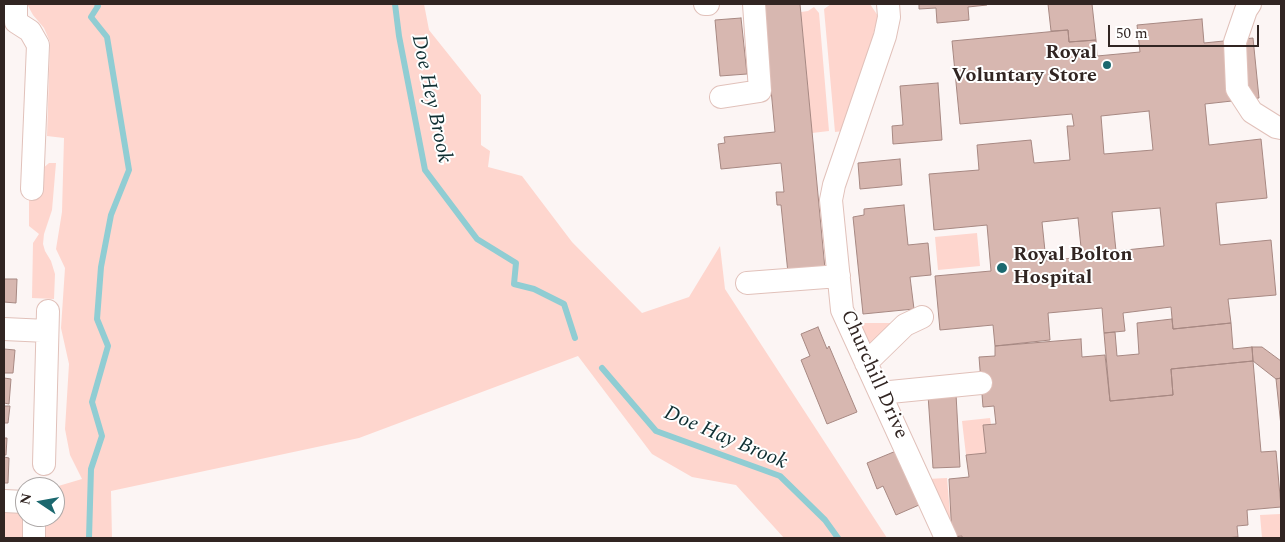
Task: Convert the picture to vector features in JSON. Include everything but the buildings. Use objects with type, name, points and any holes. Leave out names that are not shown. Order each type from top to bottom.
[{"type":"street","points":[[721,97],[760,91],[754,4]]},
{"type":"street","name":"Churchill Drive","points":[[888,4],[889,17],[885,36],[834,185],[831,200],[842,310],[946,538]]},
{"type":"street","points":[[1250,4],[1246,10],[1235,42],[1237,89],[1252,112],[1276,127],[1281,128]]},
{"type":"street","points":[[12,16],[30,31],[38,45],[32,189]]},
{"type":"street","points":[[747,282],[839,276]]},
{"type":"street","points":[[866,363],[905,325],[922,317]]},
{"type":"street","points":[[4,329],[47,321],[44,464]]},
{"type":"street","points":[[880,394],[981,383]]},
{"type":"shaded area","points":[[27,4],[424,4],[429,30],[481,95],[481,145],[490,151],[488,167],[522,176],[572,242],[642,313],[689,297],[720,246],[725,289],[887,538],[784,538],[736,485],[692,477],[652,454],[578,356],[359,438],[111,491],[112,538],[46,538],[46,527],[65,527],[65,484],[82,479],[70,455],[65,429],[69,364],[61,328],[65,268],[56,249],[62,212],[64,138],[47,136],[50,42],[44,28]]},
{"type":"shaded area","points":[[831,4],[870,4],[878,16],[843,131],[835,132],[824,9]]},
{"type":"shaded area","points":[[814,7],[819,13],[829,131],[812,133],[801,12],[808,11]]},
{"type":"shaded area","points":[[49,163],[56,163],[52,210],[44,234],[43,244],[55,274],[54,299],[32,298],[33,243],[39,234],[29,226],[29,200],[39,198],[41,170]]},
{"type":"shaded area","points":[[977,233],[980,266],[938,270],[935,237]]},
{"type":"shaded area","points":[[860,323],[894,323],[871,343],[864,336]]},
{"type":"shaded area","points":[[990,418],[991,424],[983,425],[986,453],[966,455],[962,421]]},
{"type":"shaded area","points":[[947,478],[952,537],[962,536],[962,538],[951,538],[927,479]]},
{"type":"shaded area","points":[[4,501],[15,502],[15,527],[31,527],[34,538],[4,538]]},
{"type":"shaded area","points":[[1280,514],[1281,538],[1262,538],[1260,515]]},
{"type":"waterway","points":[[89,538],[91,469],[102,436],[92,402],[108,346],[97,319],[101,267],[111,215],[129,170],[107,37],[91,17],[98,6],[97,4]]},
{"type":"waterway","name":"Doe Hey Brook","points":[[395,4],[399,36],[425,170],[477,239],[516,263],[514,284],[534,289],[564,304],[575,338]]},
{"type":"waterway","name":"Doe Hay Brook","points":[[602,368],[656,431],[780,476],[825,520],[838,538]]},
{"type":"place","name":"Royal Voluntary Store","points":[[1107,65]]},
{"type":"place","name":"Royal Bolton Hospital","points":[[1002,268]]}]
